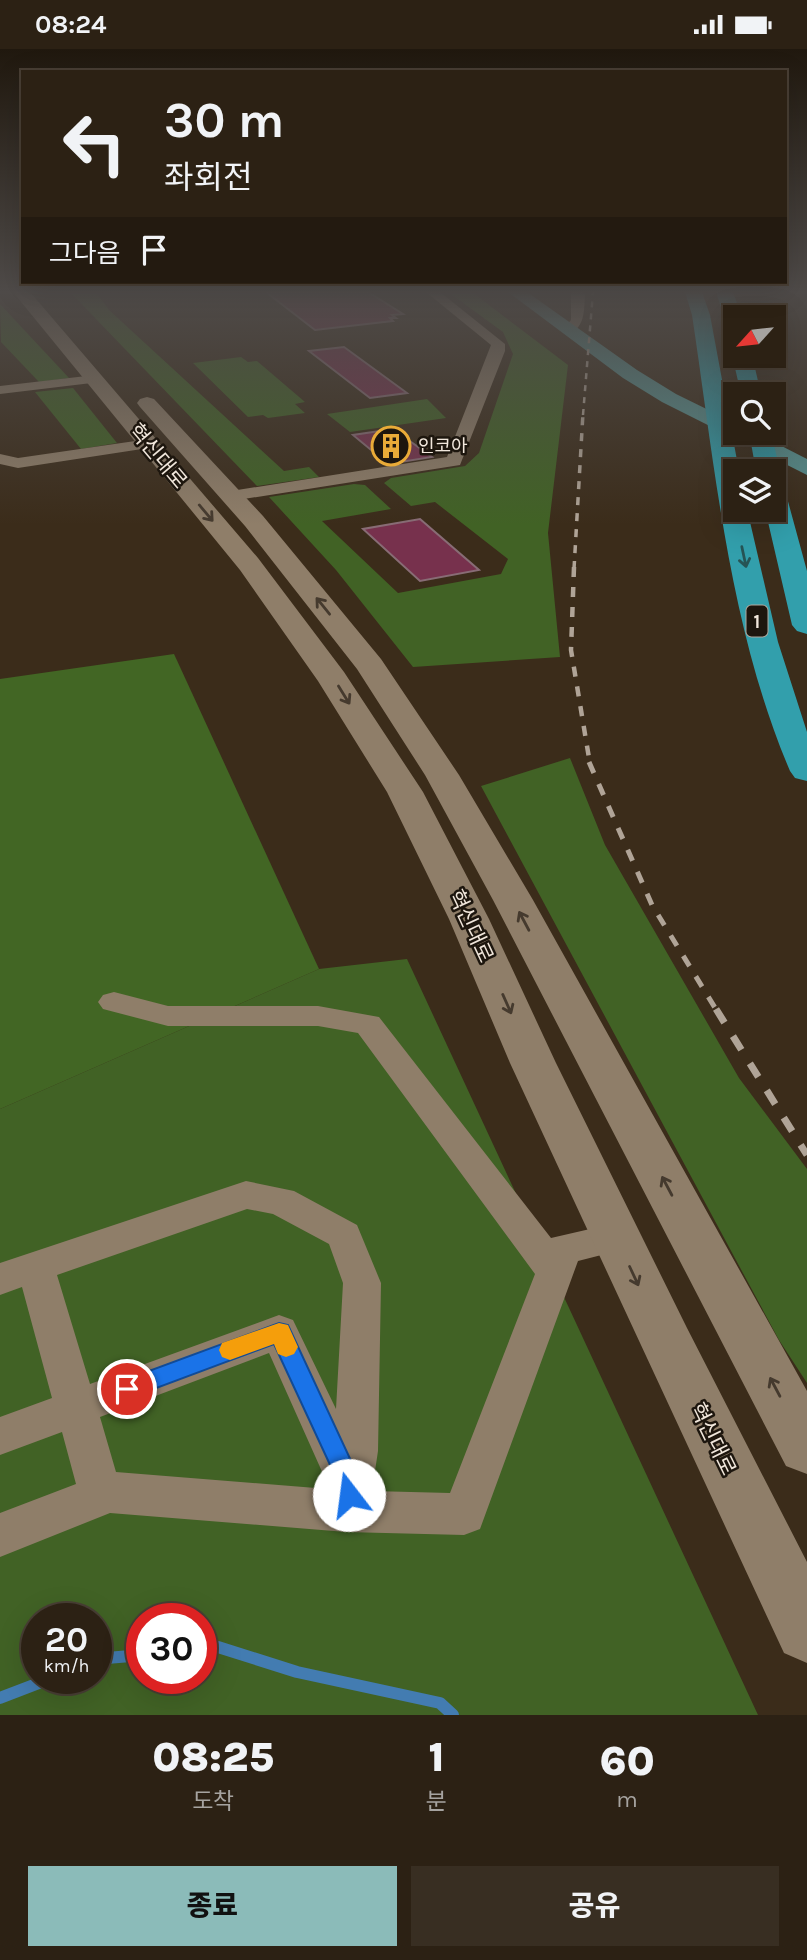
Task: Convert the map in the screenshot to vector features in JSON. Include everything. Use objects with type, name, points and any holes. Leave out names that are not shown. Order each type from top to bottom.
[{"type":"highway","name":"1","points":[[710,370],[726,466],[764,654],[781,711],[807,771]]},
{"type":"highway","points":[[781,522],[807,625]]},
{"type":"main road","name":"혁신대로","points":[[87,370],[248,564],[333,679],[405,792],[468,919],[616,1238],[807,1630]]},
{"type":"main road","points":[[117,370],[231,495],[370,666],[442,775],[513,900],[807,1447]]},
{"type":"main road","points":[[624,370],[684,407],[807,468]]},
{"type":"street","points":[[231,495],[454,460],[491,370]]},
{"type":"street","points":[[0,390],[95,379]]},
{"type":"street","points":[[0,460],[19,463],[149,444]]},
{"type":"street","points":[[114,1002],[168,1016],[318,1016],[368,1024],[555,1272]]},
{"type":"street","points":[[101,1495],[76,1408],[18,1273],[246,1195],[281,1201],[344,1235],[362,1283],[356,1451],[349,1495]]},
{"type":"street","points":[[0,1535],[110,1492],[349,1495],[464,1514],[563,1249],[616,1238]]},
{"type":"street","points":[[0,1436],[279,1332],[344,1471],[349,1495]]},
{"type":"green space","points":[[27,370],[61,370],[69,378],[39,382]]},
{"type":"green space","points":[[145,370],[174,370],[284,471],[309,467],[319,477],[257,486]]},
{"type":"green space","points":[[200,370],[267,370],[305,402],[295,404],[305,413],[268,418],[263,415],[248,417]]},
{"type":"green space","points":[[508,370],[567,370],[548,533],[560,657],[413,667],[336,570],[269,497],[354,484],[365,485],[391,509],[322,521],[398,593],[501,574],[508,559],[435,502],[411,506],[384,483],[391,478],[465,466],[479,453]]},
{"type":"green space","points":[[73,388],[117,443],[81,449],[35,392]]},
{"type":"green space","points":[[427,399],[446,418],[350,432],[327,414]]},
{"type":"green space","points":[[174,654],[319,969],[0,1109],[0,679]]},
{"type":"green space","points":[[570,758],[605,845],[739,1078],[807,1169],[807,1383],[779,1340],[481,786]]},
{"type":"green space","points":[[407,959],[758,1715],[0,1715],[0,1109],[319,969]]},
{"type":"building","points":[[333,370],[375,370],[407,393],[370,398]]},
{"type":"building","name":"인코아","points":[[393,429],[432,457],[388,464],[353,435]]},
{"type":"building","points":[[420,519],[479,570],[420,581],[363,529]]},
{"type":"waterway","points":[[217,1647],[297,1672],[440,1703],[453,1715]]},
{"type":"waterway","points":[[112,1658],[126,1656]]},
{"type":"waterway","points":[[0,1698],[21,1690]]},
{"type":"railway","points":[[583,415],[587,370]]},
{"type":"railway","points":[[574,569],[583,413]]},
{"type":"railway","points":[[574,567],[571,650],[590,764]]},
{"type":"railway","points":[[589,762],[652,905],[717,1011]]},
{"type":"railway","points":[[716,1009],[807,1155]]},
{"type":"slow traffic","points":[[230,1350],[279,1332],[286,1347]]},
{"type":"place","name":"인코아","points":[[391,446]]},
{"type":"route","points":[[127,1389],[279,1332],[344,1471],[352,1478],[349,1495]]}]
